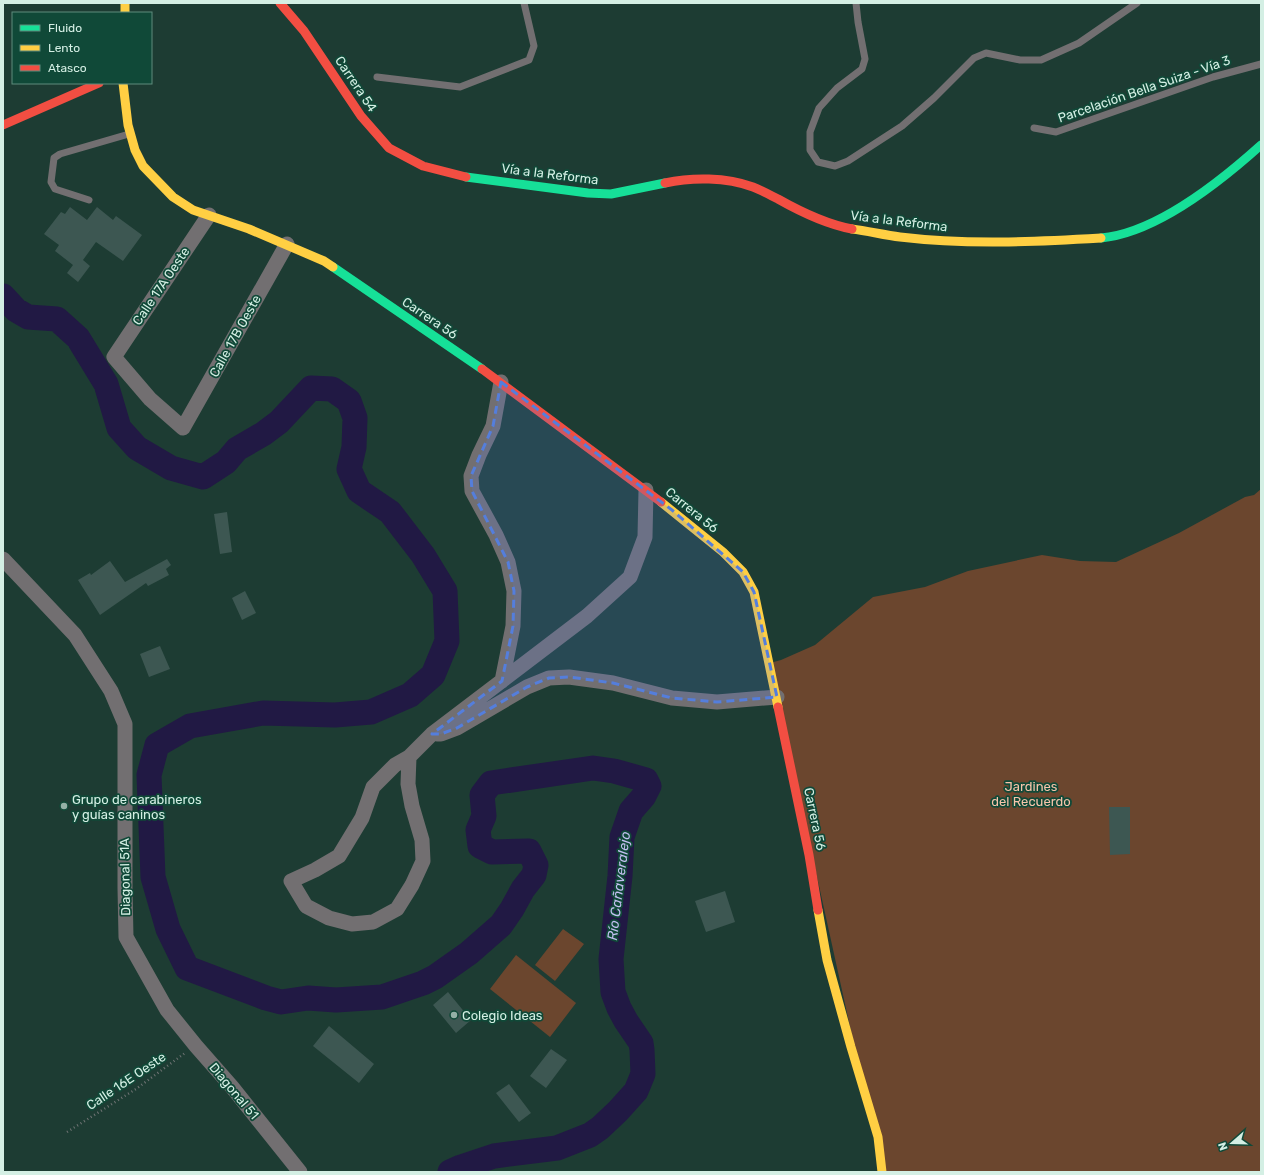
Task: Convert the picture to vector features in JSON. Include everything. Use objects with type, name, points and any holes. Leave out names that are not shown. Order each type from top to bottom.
[{"type":"street","name":"Carrera 54","points":[[280,3],[304,31],[361,116],[389,148],[422,166]]},
{"type":"street","points":[[3,125],[97,84]]},
{"type":"street","name":"Carrera 56","points":[[123,84],[129,129],[135,150],[142,166],[173,197],[193,210],[287,244],[324,261],[501,382],[646,490],[724,552],[744,572],[754,592],[777,697],[809,855],[827,960],[851,1048],[878,1137],[882,1172]]},
{"type":"street","name":"Vía a la Reforma","points":[[422,166],[460,176],[588,193],[611,194],[679,180],[724,180],[754,187],[808,215],[843,227],[900,237],[955,241],[1039,242],[1108,237],[1147,226],[1196,197],[1232,171],[1261,145]]},
{"type":"street","name":"Calle 17A Oeste","points":[[183,428],[150,399],[114,357],[208,215]]},
{"type":"street","name":"Calle 17B Oeste","points":[[183,428],[287,244]]},
{"type":"street","points":[[501,382],[493,426],[471,476],[472,491],[496,535],[508,562],[514,591],[513,626],[502,681]]},
{"type":"street","points":[[410,757],[408,784],[412,806],[422,840],[424,861],[412,885],[397,909],[373,922],[352,924],[328,918],[306,906],[291,881],[315,870],[339,856],[362,818],[373,787],[395,765],[410,757],[432,734],[587,616],[630,577],[646,537],[646,490]]},
{"type":"street","name":"Diagonal 51A","points":[[3,559],[75,636],[112,691],[126,724],[126,937],[167,1010]]},
{"type":"street","points":[[432,734],[441,734],[457,728],[527,687],[549,678],[569,677],[613,683],[672,698],[717,702],[777,697]]},
{"type":"street","name":"Diagonal 51","points":[[167,1010],[232,1087],[300,1172]]},
{"type":"lane","points":[[377,78],[460,87],[529,60],[534,46],[524,3]]},
{"type":"lane","points":[[856,3],[858,22],[866,60],[862,69],[837,88],[819,108],[810,132],[810,150],[818,162],[835,166],[848,161],[902,126],[934,98],[974,58],[986,53],[1020,60],[1041,60],[1079,43],[1137,3]]},
{"type":"lane","name":"Parcelación Bella Suiza - Vía 3","points":[[1034,128],[1056,132],[1213,77],[1261,64]]},
{"type":"lane","points":[[89,200],[55,188],[51,182],[54,158],[60,154],[129,129]]},
{"type":"path","name":"Calle 16E Oeste","points":[[67,1132],[136,1088],[196,1046]]},
{"type":"highlighted area","points":[[501,382],[672,510],[743,572],[754,592],[777,697],[717,702],[672,698],[613,683],[569,677],[549,678],[527,687],[457,728],[441,734],[432,734],[502,681],[513,626],[514,591],[508,562],[472,491],[471,476],[493,426]]},
{"type":"green space","name":"Jardines del Recuerdo","points":[[1261,489],[1261,1172],[882,1172],[770,663],[781,660],[815,645],[873,597],[925,587],[968,571],[1042,555],[1080,561],[1116,562],[1179,533],[1245,497],[1254,495]]},
{"type":"green space","points":[[563,929],[584,944],[555,981],[535,965]]},
{"type":"green space","points":[[516,955],[576,1003],[550,1037],[490,989]]},
{"type":"building","points":[[70,207],[87,220],[97,207],[113,220],[116,216],[142,235],[123,261],[96,242],[83,260],[90,266],[78,282],[67,273],[73,265],[55,251],[59,245],[44,234],[61,212],[65,214]]},
{"type":"building","points":[[227,512],[232,552],[220,554],[214,514]]},
{"type":"building","points":[[167,559],[171,565],[166,569],[169,575],[148,586],[146,583],[100,615],[78,580],[90,573],[91,575],[110,561],[125,582]]},
{"type":"building","points":[[245,591],[256,613],[242,620],[232,598]]},
{"type":"building","points":[[160,646],[170,669],[149,677],[140,654]]},
{"type":"building","points":[[1109,807],[1130,807],[1130,854],[1110,855]]},
{"type":"building","points":[[725,891],[735,922],[706,932],[695,901]]},
{"type":"building","points":[[448,992],[471,1020],[456,1033],[433,1005]]},
{"type":"building","points":[[329,1026],[374,1064],[359,1083],[313,1046]]},
{"type":"building","points":[[551,1049],[567,1060],[546,1088],[530,1076]]},
{"type":"building","points":[[509,1084],[531,1113],[519,1122],[496,1093]]},
{"type":"waterway","name":"Río Cañaveralejo","points":[[3,296],[16,310],[28,317],[57,319],[78,338],[106,384],[119,428],[137,448],[171,468],[203,477],[226,462],[237,449],[263,434],[279,422],[311,388],[332,389],[349,401],[355,418],[354,447],[349,469],[359,491],[390,512],[423,555],[445,591],[447,641],[433,675],[410,695],[371,712],[335,715],[263,713],[190,726],[157,745],[149,775],[153,877],[168,929],[187,968],[266,998],[281,1002],[308,998],[336,1000],[382,997],[423,983],[435,977],[469,953],[501,925],[523,889],[534,875],[536,865],[529,851],[492,852],[480,846],[478,830],[484,816],[482,795],[491,783],[593,768],[614,771],[646,780],[649,786],[644,796],[631,811],[622,837],[620,876],[611,959],[613,992],[626,1021],[641,1043],[643,1074],[636,1091],[618,1111],[590,1135],[557,1148],[494,1156],[450,1172]]},
{"type":"traffic: fast","points":[[1101,238],[1122,234],[1165,216],[1207,189],[1261,145]]},
{"type":"traffic: fast","points":[[466,177],[588,193],[611,194],[665,183]]},
{"type":"traffic: fast","points":[[333,267],[482,369]]},
{"type":"traffic: slow","points":[[125,3],[125,12]]},
{"type":"traffic: slow","points":[[123,84],[128,125],[135,150],[143,166],[173,197],[193,210],[249,229],[324,261],[333,267]]},
{"type":"traffic: slow","points":[[852,229],[925,240],[975,242],[1025,242],[1101,238]]},
{"type":"traffic: slow","points":[[661,502],[723,552],[743,572],[754,592],[778,707]]},
{"type":"traffic: slow","points":[[818,910],[827,960],[878,1137],[882,1172]]},
{"type":"traffic: jam","points":[[280,3],[304,31],[361,116],[389,148],[423,166],[466,177]]},
{"type":"traffic: jam","points":[[3,125],[97,84]]},
{"type":"traffic: jam","points":[[665,183],[698,179],[732,181],[753,187],[814,217],[832,224],[852,229]]},
{"type":"traffic: jam","points":[[482,369],[661,502]]},
{"type":"traffic: jam","points":[[778,707],[809,855],[818,910]]},
{"type":"place","name":"Grupo de carabineros y guías caninos","points":[[64,806]]},
{"type":"place","name":"Colegio Ideas","points":[[454,1015]]}]
